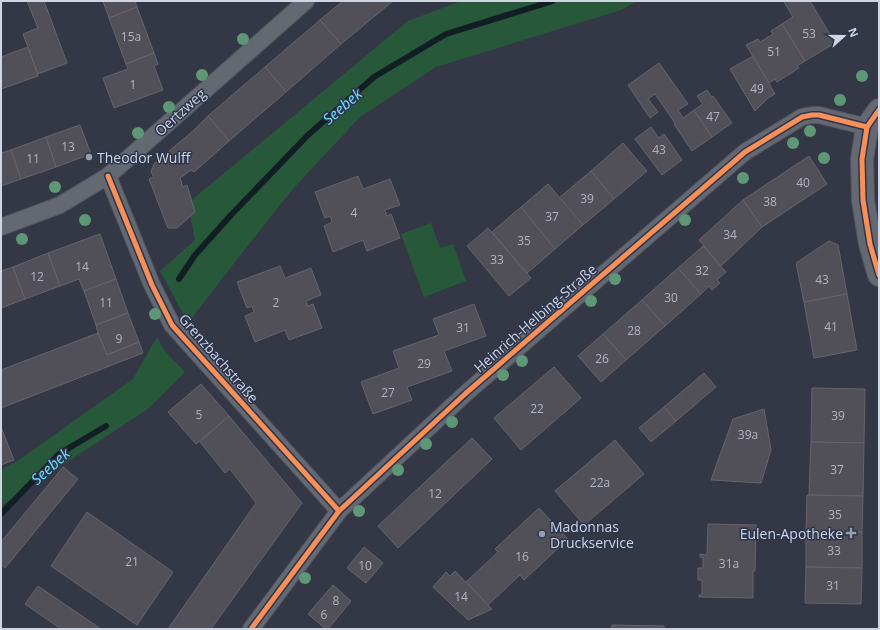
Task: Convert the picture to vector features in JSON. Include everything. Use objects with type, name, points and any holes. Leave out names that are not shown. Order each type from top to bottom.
[{"type":"street","name":"Oertzweg","points":[[1,227],[60,204],[108,176],[306,1]]},
{"type":"street","name":"Heinrich-Helbing-Straße","points":[[251,629],[339,511],[471,389],[572,300],[746,152],[802,117],[819,115],[873,118]]},
{"type":"street","points":[[873,118],[862,159],[863,200],[870,244],[879,275]]},
{"type":"street","name":"Grenzbachstraße","points":[[108,176],[152,285],[172,325],[339,511]]},
{"type":"green space","points":[[461,1],[637,1],[621,10],[436,67],[360,117],[292,190],[188,323],[160,271],[195,240],[188,203],[408,21]]},
{"type":"green space","points":[[431,223],[440,248],[453,244],[466,281],[424,297],[401,234]]},
{"type":"green space","points":[[157,337],[164,350],[185,372],[149,408],[1,506],[1,470],[16,462],[133,379]]},
{"type":"building","points":[[27,1],[44,1],[67,63],[38,74],[23,34],[38,28]]},
{"type":"building","points":[[103,1],[135,1],[137,7],[109,18]]},
{"type":"building","points":[[343,1],[393,1],[341,44],[320,20]]},
{"type":"building","points":[[810,1],[835,43],[805,61],[782,24],[793,17],[784,2]]},
{"type":"building","points":[[137,7],[154,53],[126,64],[109,18]]},
{"type":"building","points":[[320,20],[341,44],[286,92],[265,67]]},
{"type":"building","points":[[782,24],[805,61],[797,66],[799,68],[777,82],[775,79],[769,83],[746,45],[758,39],[760,42],[773,34],[771,31]]},
{"type":"building","points":[[28,47],[38,76],[1,89],[1,57]]},
{"type":"building","points":[[154,53],[158,64],[154,66],[163,90],[114,108],[103,78],[128,69],[126,64]]},
{"type":"building","points":[[753,56],[775,94],[768,98],[755,111],[730,69]]},
{"type":"building","points":[[659,63],[688,104],[678,110],[683,118],[694,110],[712,137],[692,151],[655,94],[648,99],[658,112],[650,118],[628,85]]},
{"type":"building","points":[[265,67],[286,92],[229,141],[208,116]]},
{"type":"building","points":[[707,90],[732,123],[712,137],[694,110],[703,104],[697,96]]},
{"type":"building","points":[[208,116],[229,141],[194,172],[191,170],[180,178],[183,187],[187,185],[195,212],[177,228],[168,228],[149,179],[154,177],[151,172],[154,164],[193,131]]},
{"type":"building","points":[[80,125],[91,154],[56,167],[46,137]]},
{"type":"building","points":[[651,127],[659,138],[664,134],[682,160],[662,175],[635,139]]},
{"type":"building","points":[[46,137],[56,167],[21,179],[11,150]]},
{"type":"building","points":[[623,143],[647,171],[614,199],[591,171]]},
{"type":"building","points":[[11,150],[21,179],[1,186],[1,153]]},
{"type":"building","points":[[809,156],[827,184],[762,227],[743,200]]},
{"type":"building","points":[[591,171],[614,199],[583,225],[559,198]]},
{"type":"building","points":[[358,176],[363,189],[390,179],[400,205],[385,210],[387,216],[391,214],[400,238],[367,251],[363,240],[333,252],[324,226],[332,222],[330,216],[325,218],[315,192]]},
{"type":"building","points":[[548,184],[583,225],[555,249],[521,207]]},
{"type":"building","points":[[743,200],[762,227],[721,266],[699,240]]},
{"type":"building","points":[[521,207],[555,249],[527,273],[492,232]]},
{"type":"building","points":[[488,228],[531,278],[509,296],[467,246]]},
{"type":"building","points":[[100,234],[116,279],[84,291],[79,279],[60,286],[48,253]]},
{"type":"building","points":[[829,241],[838,245],[847,294],[804,302],[796,263]]},
{"type":"building","points":[[703,246],[726,272],[717,280],[720,283],[712,290],[709,286],[701,294],[678,268]]},
{"type":"building","points":[[48,253],[60,286],[25,299],[13,267]]},
{"type":"building","points":[[280,266],[285,278],[311,268],[321,295],[306,301],[308,306],[313,304],[322,328],[289,340],[285,330],[255,342],[245,316],[254,312],[252,306],[247,308],[237,282]]},
{"type":"building","points":[[13,267],[25,299],[1,308],[1,271]]},
{"type":"building","points":[[678,268],[701,294],[665,326],[642,300]]},
{"type":"building","points":[[116,279],[128,313],[96,325],[84,291]]},
{"type":"building","points":[[847,294],[857,350],[814,358],[804,302]]},
{"type":"building","points":[[642,300],[665,326],[626,360],[603,334]]},
{"type":"building","points":[[474,304],[486,336],[444,351],[452,371],[407,387],[412,400],[373,414],[361,382],[399,368],[393,351],[439,335],[433,319]]},
{"type":"building","points":[[128,313],[139,342],[107,355],[96,325]]},
{"type":"building","points":[[98,333],[107,355],[139,342],[143,353],[1,408],[1,370]]},
{"type":"building","points":[[603,334],[626,360],[601,382],[578,356]]},
{"type":"building","points":[[554,367],[581,398],[521,450],[494,418]]},
{"type":"building","points":[[704,373],[716,387],[676,421],[664,407]]},
{"type":"building","points":[[201,384],[229,416],[196,444],[168,412]]},
{"type":"building","points":[[812,388],[865,389],[864,443],[811,442]]},
{"type":"building","points":[[664,407],[676,421],[651,442],[639,428]]},
{"type":"building","points":[[764,409],[771,450],[761,483],[711,480],[733,419]]},
{"type":"building","points":[[229,416],[302,503],[211,629],[168,629],[256,503],[230,469],[225,473],[200,442]]},
{"type":"building","points":[[1,427],[14,460],[1,465]]},
{"type":"building","points":[[472,438],[492,459],[398,548],[378,526]]},
{"type":"building","points":[[615,440],[644,474],[584,525],[555,491]]},
{"type":"building","points":[[811,442],[864,443],[863,496],[809,495]]},
{"type":"building","points":[[63,467],[78,479],[5,568],[1,564],[1,542]]},
{"type":"building","points":[[807,495],[863,496],[862,532],[806,531]]},
{"type":"building","points":[[539,508],[568,539],[524,580],[520,575],[488,605],[466,582],[498,552],[495,549]]},
{"type":"building","points":[[87,512],[173,572],[137,625],[51,566]]},
{"type":"building","points":[[708,524],[756,525],[753,598],[699,597],[699,595],[702,595],[702,580],[698,580],[698,568],[703,568],[703,557],[700,557],[700,554],[707,555]]},
{"type":"building","points":[[806,531],[862,532],[862,568],[806,567]]},
{"type":"building","points":[[364,547],[383,563],[366,583],[347,568]]},
{"type":"building","points":[[806,567],[862,568],[861,604],[805,603]]},
{"type":"building","points":[[455,571],[492,609],[468,620],[433,587],[446,572],[450,576]]},
{"type":"building","points":[[333,585],[351,601],[328,629],[326,629],[308,614]]},
{"type":"building","points":[[38,586],[101,629],[61,629],[25,604]]},
{"type":"building","points":[[612,625],[664,626],[664,629],[611,629]]},
{"type":"waterway","name":"Seebek","points":[[179,279],[195,255],[231,215],[308,135],[374,77],[446,34],[553,1]]},
{"type":"waterway","name":"Seebek","points":[[1,514],[59,454],[106,426]]},
{"type":"cycle path","points":[[879,110],[867,127],[862,159],[863,200],[870,244],[879,275]]},
{"type":"cycle path","points":[[251,629],[339,511],[465,394],[745,152],[802,117],[819,115],[867,127]]},
{"type":"cycle path","points":[[108,176],[152,285],[172,325],[339,511]]},
{"type":"place","name":"Theodor Wulff","points":[[89,157]]},
{"type":"place","name":"Eulen-Apotheke","points":[[851,533]]},
{"type":"place","name":"Madonnas Druckservice","points":[[542,534]]}]
